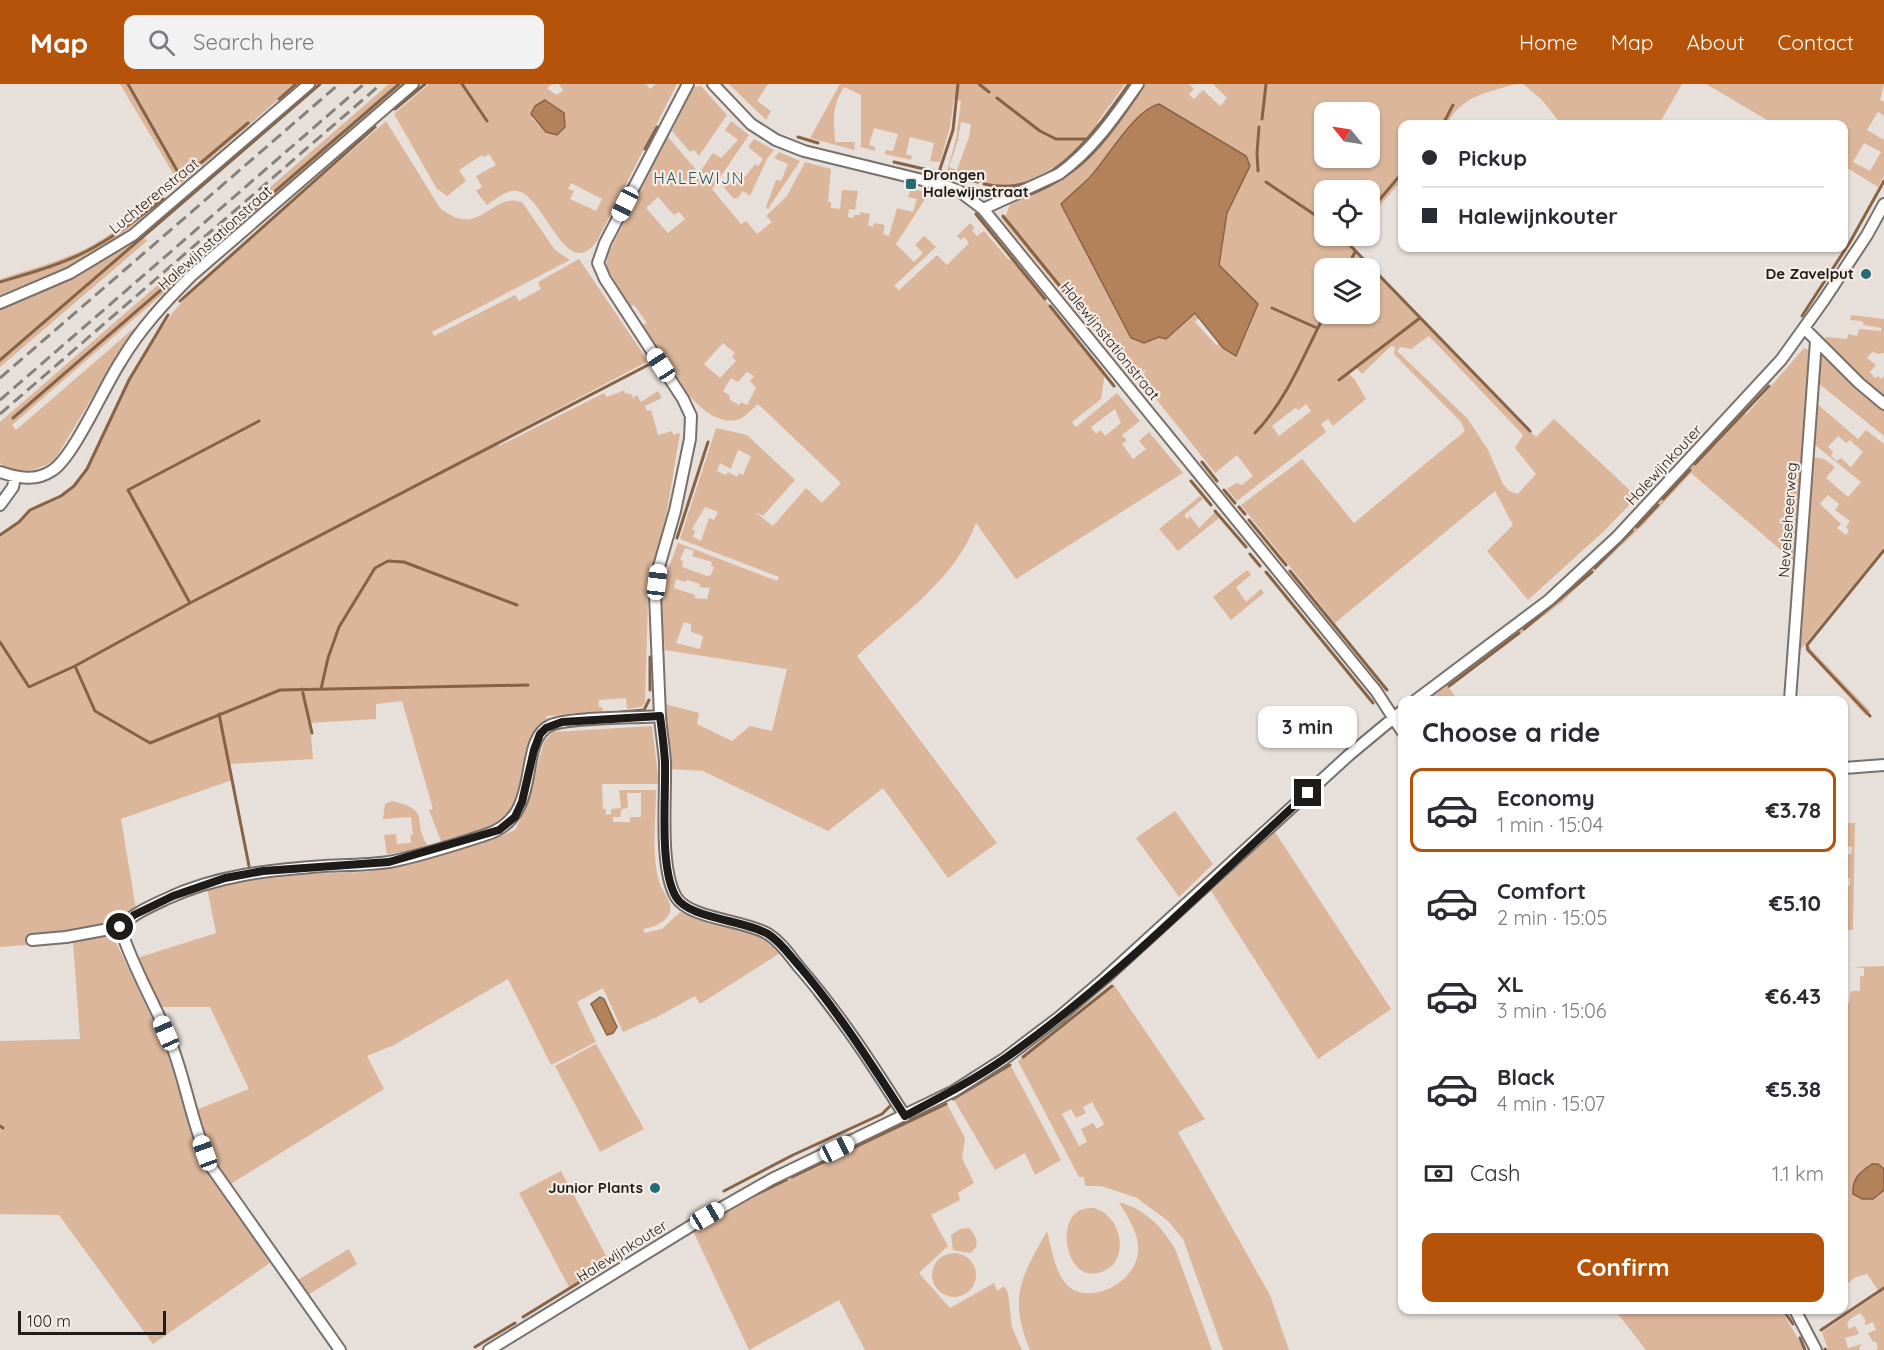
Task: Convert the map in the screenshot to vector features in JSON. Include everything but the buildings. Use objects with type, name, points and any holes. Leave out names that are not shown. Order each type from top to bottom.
[{"type":"street","name":"Luchterenstraat","points":[[0,303],[56,281],[127,240],[309,84]]},
{"type":"street","name":"Halewijnstationstraat","points":[[0,472],[15,477],[38,477],[55,469],[74,443],[121,360],[165,302],[191,276],[413,84]]},
{"type":"street","points":[[688,84],[605,243],[598,263],[604,279],[683,399],[691,416],[690,439],[675,511],[658,570],[655,594],[660,716],[665,760],[668,865],[677,899],[697,911],[756,928],[778,942],[811,980],[859,1044],[905,1116]]},
{"type":"street","name":"Halewijnstationstraat","points":[[713,84],[751,124],[776,140],[804,151],[943,185],[959,191],[983,209],[1398,713]]},
{"type":"street","points":[[983,209],[1059,174],[1070,166],[1102,134],[1138,84]]},
{"type":"street","name":"Halewijnkouter","points":[[1421,696],[1549,600],[1594,560],[1733,414],[1781,360],[1867,235],[1884,204]]},
{"type":"street","points":[[1804,328],[1884,404]]},
{"type":"street","name":"Nevelseheerweg","points":[[1790,696],[1816,341]]},
{"type":"street","points":[[0,505],[13,487],[15,477]]},
{"type":"street","name":"Halewijnkouter","points":[[489,1350],[716,1210],[772,1179],[905,1116],[1004,1059],[1058,1018],[1148,940],[1349,755],[1398,715]]},
{"type":"street","points":[[32,940],[66,938],[120,927],[145,909],[189,889],[225,878],[263,871],[389,862],[493,832],[507,825],[515,817],[522,802],[534,750],[540,734],[546,728],[562,722],[660,716]]},
{"type":"street","points":[[1848,768],[1884,765]]},
{"type":"street","points":[[120,927],[134,965],[171,1044],[201,1141],[212,1168],[340,1350]]},
{"type":"street","points":[[1797,1314],[1816,1350]]},
{"type":"shaded area","points":[[120,84],[296,84],[180,185]]},
{"type":"shaded area","points":[[389,84],[404,84],[12,425],[16,430],[140,323],[121,349],[54,461],[27,471],[14,470],[0,463],[0,422]]},
{"type":"shaded area","points":[[429,84],[552,84],[547,88],[556,95],[563,91],[559,84],[646,84],[650,89],[656,84],[677,84],[597,241],[585,252],[574,252],[564,244],[534,203],[523,193],[509,192],[487,205],[476,191],[482,187],[476,176],[496,165],[489,154],[484,157],[482,155],[459,170],[466,181],[447,196],[437,189],[394,114]],"holes":[[[545,100],[557,107],[562,131],[557,135],[546,132],[532,118]],[[571,183],[602,199],[596,211],[570,199],[574,191],[568,189]]]},
{"type":"shaded area","points":[[729,84],[768,84],[757,101],[771,111],[766,120]]},
{"type":"shaded area","points":[[840,84],[1125,84],[1097,123],[1105,127],[1057,165],[1029,180],[1015,184],[995,186],[947,171],[956,139],[961,101],[954,99],[950,127],[940,162],[930,161],[934,143],[910,137],[906,154],[912,156],[911,160],[885,154],[886,150],[893,151],[898,134],[874,128],[869,145],[875,147],[875,151],[861,147],[861,95],[844,87],[835,108],[835,142],[855,142],[854,150],[810,138]],"holes":[[[961,122],[971,124],[969,137],[957,170],[949,167]]]},
{"type":"shaded area","points":[[1146,84],[1189,84],[1194,89],[1189,94],[1194,99],[1203,90],[1220,106],[1227,98],[1213,84],[1516,84],[1476,96],[1460,107],[1449,120],[1398,120],[1398,185],[1380,205],[1380,180],[1314,180],[1314,246],[1350,246],[1362,258],[1314,258],[1314,324],[1380,324],[1380,277],[1536,437],[1554,419],[1637,497],[1603,532],[1528,600],[1487,551],[1513,525],[1495,491],[1335,623],[1241,505],[1302,459],[1354,523],[1465,431],[1461,422],[1394,354],[1395,347],[1391,346],[1362,374],[1357,368],[1348,373],[1366,399],[1333,426],[1328,419],[1321,424],[1326,432],[1237,501],[1227,489],[1236,483],[1242,485],[1253,476],[1237,455],[1215,473],[1141,380],[1146,369],[1134,380],[1001,218],[1006,215],[1010,204],[1039,191],[1074,168]],"holes":[[[1159,104],[1246,156],[1250,166],[1227,213],[1219,265],[1258,304],[1236,356],[1220,344],[1216,345],[1195,322],[1199,318],[1194,313],[1166,339],[1159,337],[1144,343],[1131,338],[1061,204]],[[1429,336],[1523,435],[1515,448],[1536,474],[1518,494],[1509,491],[1503,484],[1488,450],[1468,419],[1397,351],[1400,347],[1411,349]],[[1306,404],[1311,411],[1279,436],[1272,426],[1295,408],[1299,410]]]},
{"type":"shaded area","points":[[1523,84],[1682,84],[1661,120],[1558,120],[1542,100]]},
{"type":"shaded area","points":[[1706,84],[1884,84],[1880,100],[1884,102],[1884,116],[1878,112],[1867,130],[1884,140],[1884,176],[1878,187],[1848,168],[1848,120],[1767,120]],"holes":[[[1864,143],[1881,152],[1870,171],[1853,162]]]},
{"type":"shaded area","points":[[701,86],[727,115],[699,156],[694,150],[690,152],[672,131],[694,87]]},
{"type":"shaded area","points":[[545,100],[564,113],[565,127],[557,135],[546,132],[531,114],[535,106]]},
{"type":"shaded area","points":[[1159,104],[1246,156],[1250,166],[1227,213],[1219,265],[1258,304],[1236,356],[1223,348],[1195,313],[1166,339],[1159,337],[1144,343],[1131,338],[1061,204],[1089,178],[1140,115]]},
{"type":"shaded area","points":[[386,121],[440,208],[454,217],[466,219],[476,218],[511,200],[522,202],[555,250],[570,260],[432,332],[434,336],[515,295],[519,301],[541,289],[538,282],[579,259],[648,361],[498,441],[499,446],[604,393],[607,397],[625,390],[624,393],[631,394],[633,398],[637,395],[641,402],[658,391],[662,398],[645,406],[647,411],[651,410],[658,435],[672,431],[673,435],[680,433],[666,517],[670,515],[655,563],[649,565],[645,703],[641,707],[627,709],[626,698],[599,700],[599,707],[602,707],[603,711],[547,716],[540,728],[513,813],[502,824],[442,844],[429,810],[433,809],[402,701],[376,704],[376,719],[310,723],[313,759],[229,764],[232,780],[121,819],[136,909],[115,923],[71,933],[27,937],[28,945],[0,947],[0,533],[10,528],[38,504],[68,492],[81,480],[129,377],[173,312],[197,285]]},
{"type":"shaded area","points":[[731,121],[749,135],[712,189],[741,224],[746,221],[757,234],[772,222],[766,216],[787,196],[805,162],[831,169],[828,202],[831,202],[831,208],[840,209],[842,190],[858,191],[855,210],[849,209],[848,217],[853,218],[854,215],[860,215],[860,212],[870,214],[868,225],[873,227],[874,223],[885,225],[883,234],[889,236],[897,208],[913,212],[917,199],[908,197],[911,188],[929,193],[896,244],[914,262],[923,253],[915,245],[924,236],[936,247],[894,286],[899,290],[937,255],[947,265],[969,243],[964,237],[961,240],[957,236],[970,223],[975,228],[972,230],[977,236],[984,231],[1009,260],[1011,259],[1105,372],[1101,399],[1072,422],[1076,427],[1117,393],[1140,421],[1122,435],[1127,440],[1122,444],[1133,459],[1146,449],[1139,441],[1149,432],[1183,473],[1016,579],[976,523],[955,562],[940,580],[857,656],[997,843],[948,878],[883,788],[828,831],[703,771],[670,769],[665,704],[699,713],[697,724],[732,741],[750,726],[772,731],[787,669],[665,650],[660,598],[678,543],[777,581],[779,577],[680,539],[716,428],[747,435],[795,480],[763,516],[755,512],[773,526],[806,488],[822,503],[841,483],[758,404],[745,416],[736,420],[722,419],[694,401],[669,369],[642,326],[647,323],[634,305],[630,307],[606,266],[608,254],[668,137],[699,173],[713,153],[721,158],[738,140],[725,130]],"holes":[[[658,197],[674,215],[679,212],[685,219],[668,233],[646,208]],[[723,343],[735,353],[732,357],[736,361],[720,378],[704,364]],[[747,372],[754,376],[750,381],[756,388],[747,405],[741,402],[739,405],[729,399],[730,396],[723,391],[731,378],[738,382]],[[1115,409],[1121,423],[1105,436],[1101,430],[1096,434],[1091,427]],[[738,450],[751,456],[743,475],[739,473],[737,477],[728,472],[726,475],[717,471],[720,463],[731,469]],[[705,507],[718,512],[714,520],[709,518],[701,541],[693,537],[695,531],[692,529]],[[685,548],[694,551],[692,556],[712,562],[711,566],[714,567],[711,575],[707,576],[682,567],[683,561],[680,560]],[[676,579],[685,582],[687,580],[700,584],[699,587],[710,588],[707,599],[695,598],[695,595],[674,588]],[[684,622],[691,624],[691,632],[703,636],[700,649],[676,643]]]},
{"type":"shaded area","points":[[754,139],[774,150],[767,159],[750,196],[743,191],[738,198],[733,198],[723,186],[733,169],[745,177],[755,164],[758,166],[763,159],[748,147]]},
{"type":"shaded area","points":[[779,152],[800,161],[768,209],[766,207],[776,180],[781,181],[788,164],[774,158]]},
{"type":"shaded area","points":[[164,195],[167,199],[105,247],[63,271],[0,296],[0,279],[83,250],[115,231]]},
{"type":"shaded area","points":[[141,235],[147,241],[0,367],[0,308],[75,278]]},
{"type":"shaded area","points":[[1851,315],[1884,319],[1884,353],[1877,354],[1873,351],[1867,358],[1876,365],[1870,372],[1875,378],[1878,376],[1881,379],[1884,376],[1884,398],[1848,368],[1823,341],[1826,337],[1847,339],[1848,334],[1857,336],[1859,329],[1881,331],[1881,328],[1864,325],[1862,321],[1850,320]]},
{"type":"shaded area","points":[[1804,348],[1810,351],[1812,357],[1796,563],[1691,473],[1644,524],[1562,602],[1449,688],[1455,696],[1433,696],[1581,577],[1616,545],[1741,411],[1746,415]]},
{"type":"shaded area","points":[[1820,354],[1825,355],[1884,406],[1884,436],[1818,383]]},
{"type":"shaded area","points":[[1817,404],[1858,439],[1866,430],[1884,444],[1884,547],[1801,649],[1798,649],[1812,457],[1824,459],[1835,467],[1826,478],[1848,497],[1861,482],[1814,444]],"holes":[[[1838,436],[1846,443],[1850,440],[1863,452],[1851,467],[1841,458],[1837,461],[1831,456],[1833,452],[1828,447]],[[1828,495],[1839,504],[1835,510],[1850,521],[1846,527],[1849,530],[1846,535],[1837,528],[1841,524],[1820,504]]]},
{"type":"shaded area","points":[[1200,496],[1203,499],[1184,515],[1187,519],[1190,516],[1199,528],[1214,513],[1219,518],[1178,551],[1159,529]]},
{"type":"shaded area","points":[[1247,570],[1251,575],[1236,587],[1246,602],[1261,589],[1264,593],[1231,620],[1213,597]]},
{"type":"shaded area","points":[[1808,646],[1870,711],[1866,716],[1848,696],[1805,649]]},
{"type":"shaded area","points":[[652,726],[659,784],[602,784],[603,809],[606,809],[606,815],[611,814],[611,809],[621,808],[619,790],[656,790],[655,859],[659,882],[671,908],[666,919],[644,929],[644,933],[662,929],[680,912],[747,929],[770,943],[780,953],[700,1004],[695,996],[623,1032],[603,988],[577,1002],[596,1042],[551,1065],[508,979],[394,1045],[367,1056],[384,1089],[229,1185],[208,1152],[196,1110],[249,1089],[210,1007],[158,1007],[134,959],[216,933],[207,888],[241,881],[309,874],[367,872],[484,843],[515,830],[524,812],[544,742],[553,732]],"holes":[[[627,793],[641,793],[641,817],[630,817],[630,822],[613,822],[613,817],[620,817],[622,809],[628,808]]]},
{"type":"shaded area","points":[[392,801],[405,805],[417,813],[421,831],[430,848],[387,854],[384,835],[396,834],[397,844],[411,843],[410,835],[413,835],[411,817],[383,819],[385,804]]},
{"type":"shaded area","points":[[1175,811],[1213,864],[1179,897],[1136,838]]},
{"type":"shaded area","points":[[1848,823],[1855,823],[1853,930],[1848,930],[1850,878],[1848,877],[1848,854],[1851,854],[1852,847],[1848,846]]},
{"type":"shaded area","points":[[1275,832],[1391,1009],[1318,1059],[1211,891]]},
{"type":"shaded area","points":[[105,936],[114,938],[165,1046],[194,1140],[193,1150],[270,1263],[153,1344],[59,1215],[0,1214],[0,1041],[80,1039],[73,942]]},
{"type":"shaded area","points":[[1884,966],[1884,1350],[1876,1350],[1878,1348],[1876,1342],[1873,1342],[1868,1333],[1876,1330],[1873,1322],[1865,1325],[1865,1319],[1860,1313],[1847,1323],[1849,1329],[1855,1326],[1859,1334],[1845,1338],[1848,1348],[1862,1344],[1859,1347],[1860,1350],[1828,1350],[1822,1332],[1880,1293],[1867,1274],[1856,1277],[1848,1283],[1848,1003],[1851,991],[1860,991],[1860,976],[1864,976],[1864,968],[1852,967]]},
{"type":"shaded area","points":[[1114,985],[1205,1119],[1178,1132],[1270,1295],[1289,1350],[1223,1350],[1183,1239],[1168,1221],[1137,1198],[1101,1186],[1085,1186],[1084,1177],[1079,1177],[1018,1061]],"holes":[[[1092,1102],[1104,1124],[1097,1129],[1093,1123],[1081,1129],[1087,1142],[1079,1146],[1062,1114],[1071,1109],[1076,1118],[1086,1113],[1083,1107]]]},
{"type":"shaded area","points":[[600,997],[604,999],[617,1027],[613,1033],[607,1035],[591,1004]]},
{"type":"shaded area","points":[[596,1044],[644,1129],[600,1152],[555,1066]]},
{"type":"shaded area","points":[[1011,1066],[1061,1160],[1035,1175],[1025,1153],[995,1170],[954,1100]]},
{"type":"shaded area","points":[[947,1104],[965,1138],[962,1158],[974,1183],[958,1193],[960,1200],[931,1215],[948,1246],[919,1273],[950,1308],[994,1283],[997,1291],[1004,1286],[1008,1293],[1012,1327],[1022,1350],[865,1350],[839,1300],[749,1350],[693,1231],[784,1180]]},
{"type":"shaded area","points":[[1872,1164],[1878,1164],[1884,1169],[1884,1190],[1873,1199],[1862,1199],[1853,1194],[1855,1180]]},
{"type":"shaded area","points":[[561,1171],[610,1263],[569,1287],[519,1193]]},
{"type":"shaded area","points":[[1119,1202],[1129,1205],[1153,1220],[1171,1242],[1212,1350],[1030,1350],[1020,1316],[1020,1288],[1030,1262],[1047,1231],[1057,1269],[1072,1289],[1084,1293],[1097,1293],[1110,1288],[1131,1271],[1137,1259],[1136,1234]]},
{"type":"shaded area","points":[[1093,1208],[1108,1216],[1114,1223],[1120,1240],[1120,1249],[1113,1265],[1097,1273],[1084,1272],[1074,1263],[1068,1249],[1067,1234],[1070,1221],[1079,1211]]},
{"type":"shaded area","points":[[969,1228],[976,1238],[976,1247],[970,1253],[953,1250],[951,1235],[960,1229]]},
{"type":"shaded area","points":[[349,1249],[357,1264],[305,1297],[294,1282]]},
{"type":"shaded area","points":[[954,1253],[969,1260],[976,1275],[969,1290],[954,1297],[939,1290],[932,1275],[939,1260]]},
{"type":"shaded area","points":[[1618,1314],[1783,1314],[1805,1350],[1646,1350]]},
{"type":"waterway","points":[[128,84],[179,174]]},
{"type":"waterway","points":[[279,99],[296,84]]},
{"type":"waterway","points":[[0,360],[320,84]]},
{"type":"waterway","points":[[13,418],[399,84]]},
{"type":"waterway","points":[[395,109],[425,84]]},
{"type":"waterway","points":[[462,84],[487,121]]},
{"type":"waterway","points":[[958,84],[953,130],[940,169],[941,172],[978,182]]},
{"type":"waterway","points":[[979,84],[989,92]]},
{"type":"waterway","points":[[984,184],[1008,186],[1030,182],[1050,172],[1086,141],[1129,84]]},
{"type":"waterway","points":[[1262,119],[1266,84]]},
{"type":"waterway","points":[[1018,199],[1058,181],[1088,158],[1101,145],[1138,94]]},
{"type":"waterway","points":[[997,98],[1040,131],[1056,139],[1087,139]]},
{"type":"waterway","points":[[1445,120],[1453,105]]},
{"type":"waterway","points":[[178,182],[248,123]]},
{"type":"waterway","points":[[180,301],[375,127]]},
{"type":"waterway","points":[[645,149],[657,127]]},
{"type":"waterway","points":[[1258,171],[1259,127]]},
{"type":"waterway","points":[[798,137],[818,143]]},
{"type":"waterway","points":[[894,162],[937,172]]},
{"type":"waterway","points":[[1380,199],[1398,178]]},
{"type":"waterway","points":[[1848,245],[1884,181]]},
{"type":"waterway","points":[[1266,182],[1314,214]]},
{"type":"waterway","points":[[0,282],[56,265],[87,251],[117,233],[163,199]]},
{"type":"waterway","points":[[976,214],[1045,299]]},
{"type":"waterway","points":[[1003,216],[1129,371]]},
{"type":"waterway","points":[[1351,246],[1530,431]]},
{"type":"waterway","points":[[1352,258],[1355,252]]},
{"type":"waterway","points":[[1802,316],[1844,252]]},
{"type":"waterway","points":[[1050,306],[1114,386]]},
{"type":"waterway","points":[[1272,308],[1317,328]]},
{"type":"waterway","points":[[0,535],[19,522],[30,510],[61,496],[74,486],[87,469],[129,380],[168,315]]},
{"type":"waterway","points":[[1339,380],[1420,318]]},
{"type":"waterway","points":[[1255,433],[1286,391],[1320,324]]},
{"type":"waterway","points":[[75,666],[190,603],[650,364]]},
{"type":"waterway","points":[[1695,464],[1769,386]]},
{"type":"waterway","points":[[190,603],[128,490],[259,421]]},
{"type":"waterway","points":[[677,538],[708,442]]},
{"type":"waterway","points":[[1202,462],[1217,481]]},
{"type":"waterway","points":[[1663,499],[1690,470]]},
{"type":"waterway","points":[[1191,481],[1211,505]]},
{"type":"waterway","points":[[1224,490],[1235,503]]},
{"type":"waterway","points":[[1637,527],[1658,505]]},
{"type":"waterway","points":[[1239,507],[1245,514]]},
{"type":"waterway","points":[[1215,511],[1246,547]]},
{"type":"waterway","points":[[1249,520],[1286,565]]},
{"type":"waterway","points":[[1595,568],[1632,531]]},
{"type":"waterway","points":[[1870,716],[1808,650],[1807,645],[1884,550]]},
{"type":"waterway","points":[[1250,554],[1260,566]]},
{"type":"waterway","points":[[321,689],[328,658],[339,627],[375,568],[388,561],[404,562],[517,605]]},
{"type":"waterway","points":[[1290,571],[1387,690]]},
{"type":"waterway","points":[[1266,572],[1373,703]]},
{"type":"waterway","points":[[1524,629],[1592,572]]},
{"type":"waterway","points":[[1449,686],[1519,633]]},
{"type":"waterway","points":[[0,642],[29,687],[75,666],[95,711],[150,743],[280,690],[528,685]]},
{"type":"waterway","points":[[650,657],[650,690]]},
{"type":"waterway","points":[[302,689],[312,733]]},
{"type":"waterway","points":[[621,712],[644,710],[649,700]]},
{"type":"waterway","points":[[219,714],[249,866]]},
{"type":"waterway","points":[[1023,1057],[1112,986]]},
{"type":"waterway","points":[[815,995],[844,1033]]},
{"type":"waterway","points":[[953,1099],[1010,1065]]},
{"type":"waterway","points":[[724,1191],[793,1155],[882,1114],[891,1105],[889,1100]]},
{"type":"waterway","points":[[792,1177],[946,1104]]},
{"type":"waterway","points":[[755,1195],[786,1180]]},
{"type":"waterway","points":[[523,1317],[609,1264]]},
{"type":"waterway","points":[[1848,1312],[1884,1288]]},
{"type":"waterway","points":[[1786,1314],[1793,1324]]},
{"type":"waterway","points":[[1821,1330],[1845,1314]]},
{"type":"waterway","points":[[475,1347],[515,1323]]},
{"type":"waterway","points":[[1800,1338],[1805,1350]]},
{"type":"railway","points":[[0,378],[339,84]]},
{"type":"railway","points":[[0,400],[364,84]]},
{"type":"railway","points":[[0,414],[381,84]]},
{"type":"place","name":"Drongen Halewijnstraat","points":[[911,184]]},
{"type":"place","name":"De Zavelput","points":[[1866,274]]},
{"type":"place","name":"Junior Plants","points":[[655,1188]]},
{"type":"district","name":"HALEWIJN","points":[[699,178]]},
{"type":"route","points":[[120,927],[134,915],[173,896],[225,878],[263,871],[389,862],[499,830],[515,817],[522,802],[534,750],[540,734],[546,728],[562,722],[660,716],[665,760],[665,834],[670,880],[677,899],[689,908],[704,914],[756,928],[778,942],[811,980],[859,1044],[905,1116],[954,1090],[1004,1059],[1058,1018],[1148,940],[1308,793]]}]
